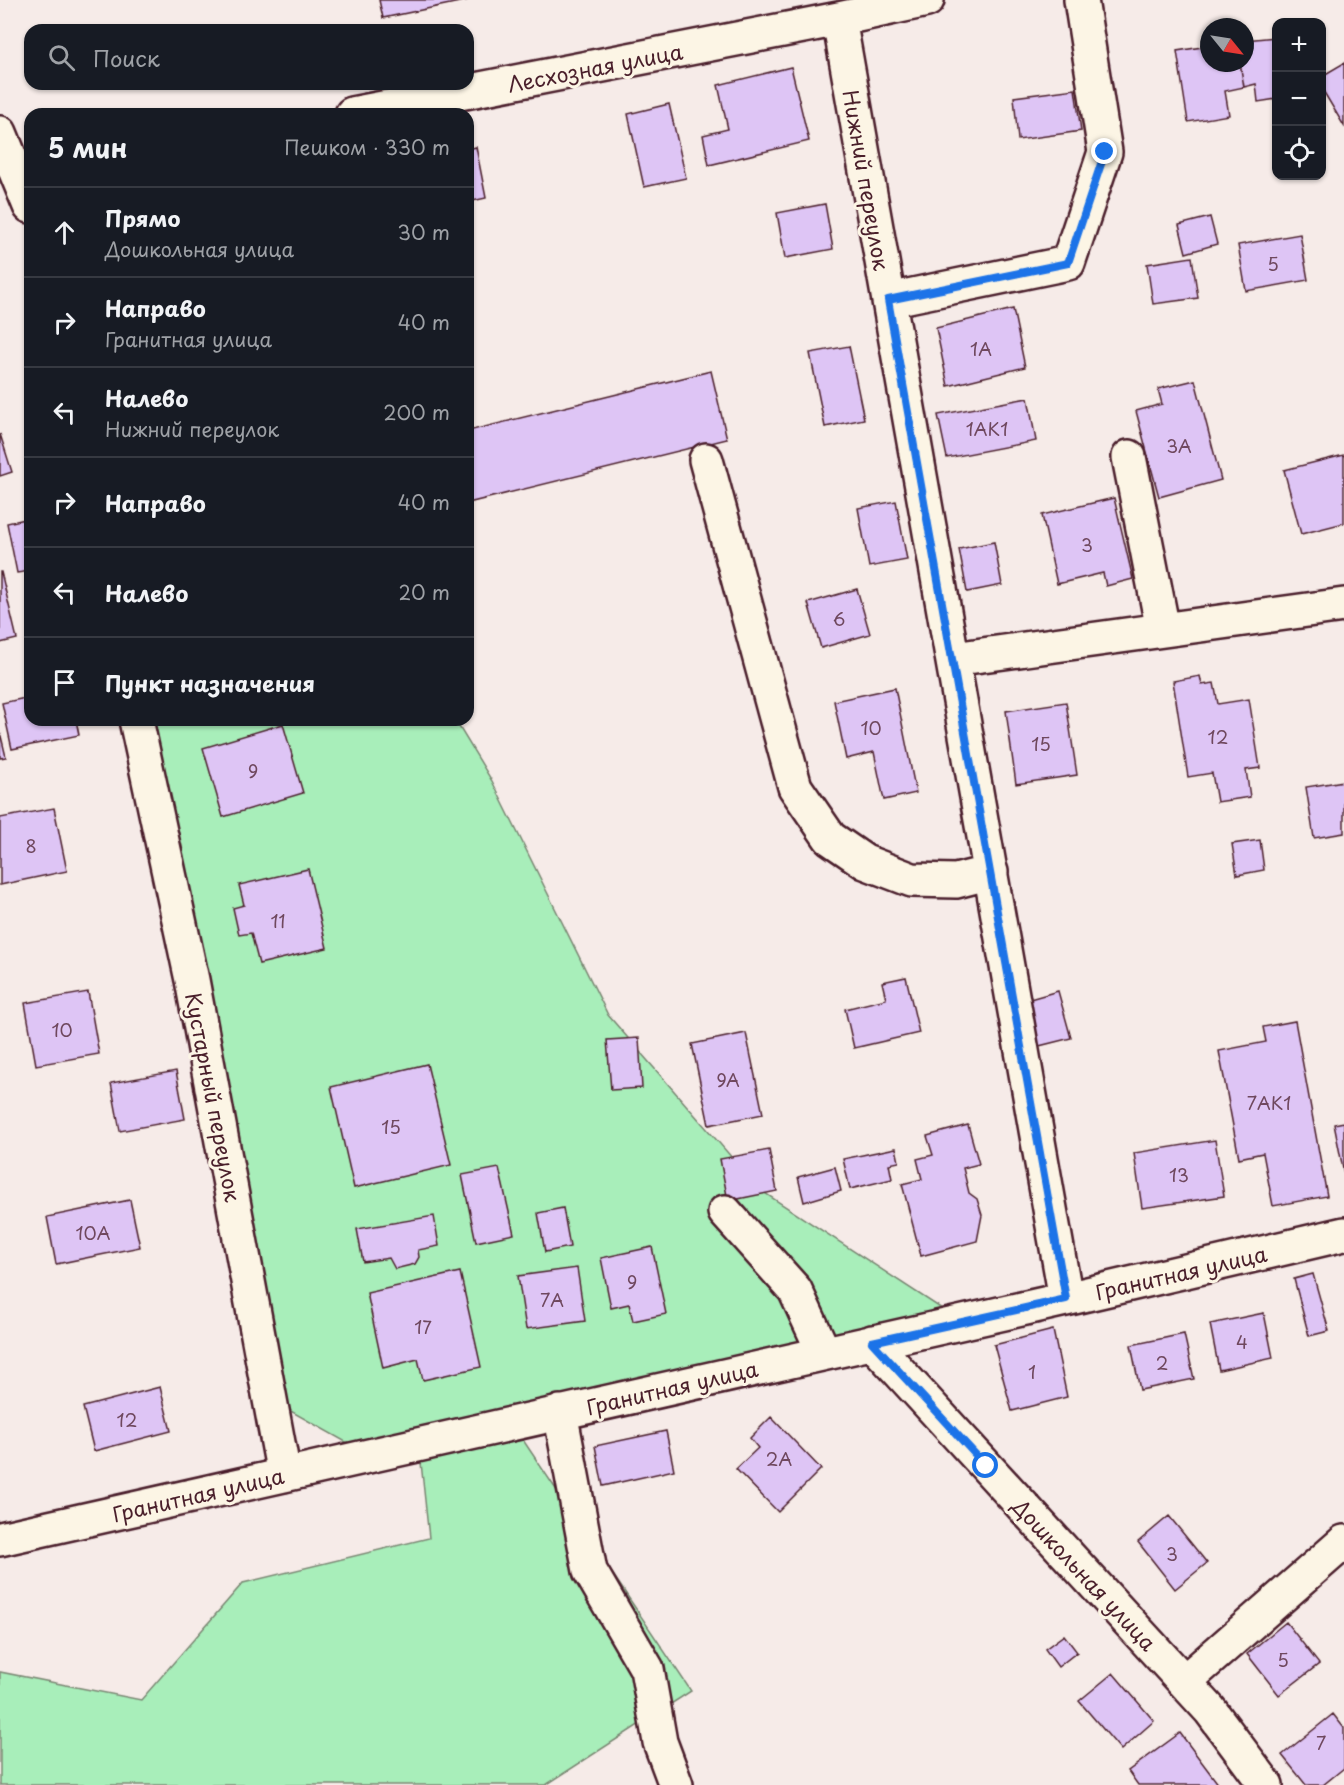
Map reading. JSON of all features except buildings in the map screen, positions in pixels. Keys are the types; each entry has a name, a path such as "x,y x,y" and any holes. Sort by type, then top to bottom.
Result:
{"street":[{"name":"Лесхозная улица","path":"383,108 927,0"},
{"path":"888,300 1068,263 1105,152 1081,0"},
{"name":"Нижний переулок","path":"839,19 1066,1299"},
{"path":"0,133 21,195"},
{"path":"1129,457 1163,630"},
{"path":"706,460 795,787 830,838 865,862 912,880 956,881 991,872"},
{"path":"953,659 1344,605"},
{"name":"Кустарный переулок","path":"137,726 192,981 284,1475"},
{"path":"725,1212 795,1290 824,1353"},
{"name":"Гранитная улица","path":"0,1539 1066,1299 1344,1234"},
{"name":"Дошкольная улица","path":"872,1342 1210,1710 1266,1785"},
{"path":"560,1412 590,1571 647,1669 660,1742 676,1785"},
{"path":"1184,1682 1344,1542"}],"green space":[{"path":"137,726 459,726 492,781 608,1015 760,1190 962,1322 369,1455 271,1400"},
{"path":"517,1431 691,1691 546,1785 0,1785 0,1672 141,1700 243,1583 429,1538 420,1453"}],"route":[{"path":"986,1466 872,1342 1066,1299 888,300 1068,263 1105,152"}]}
